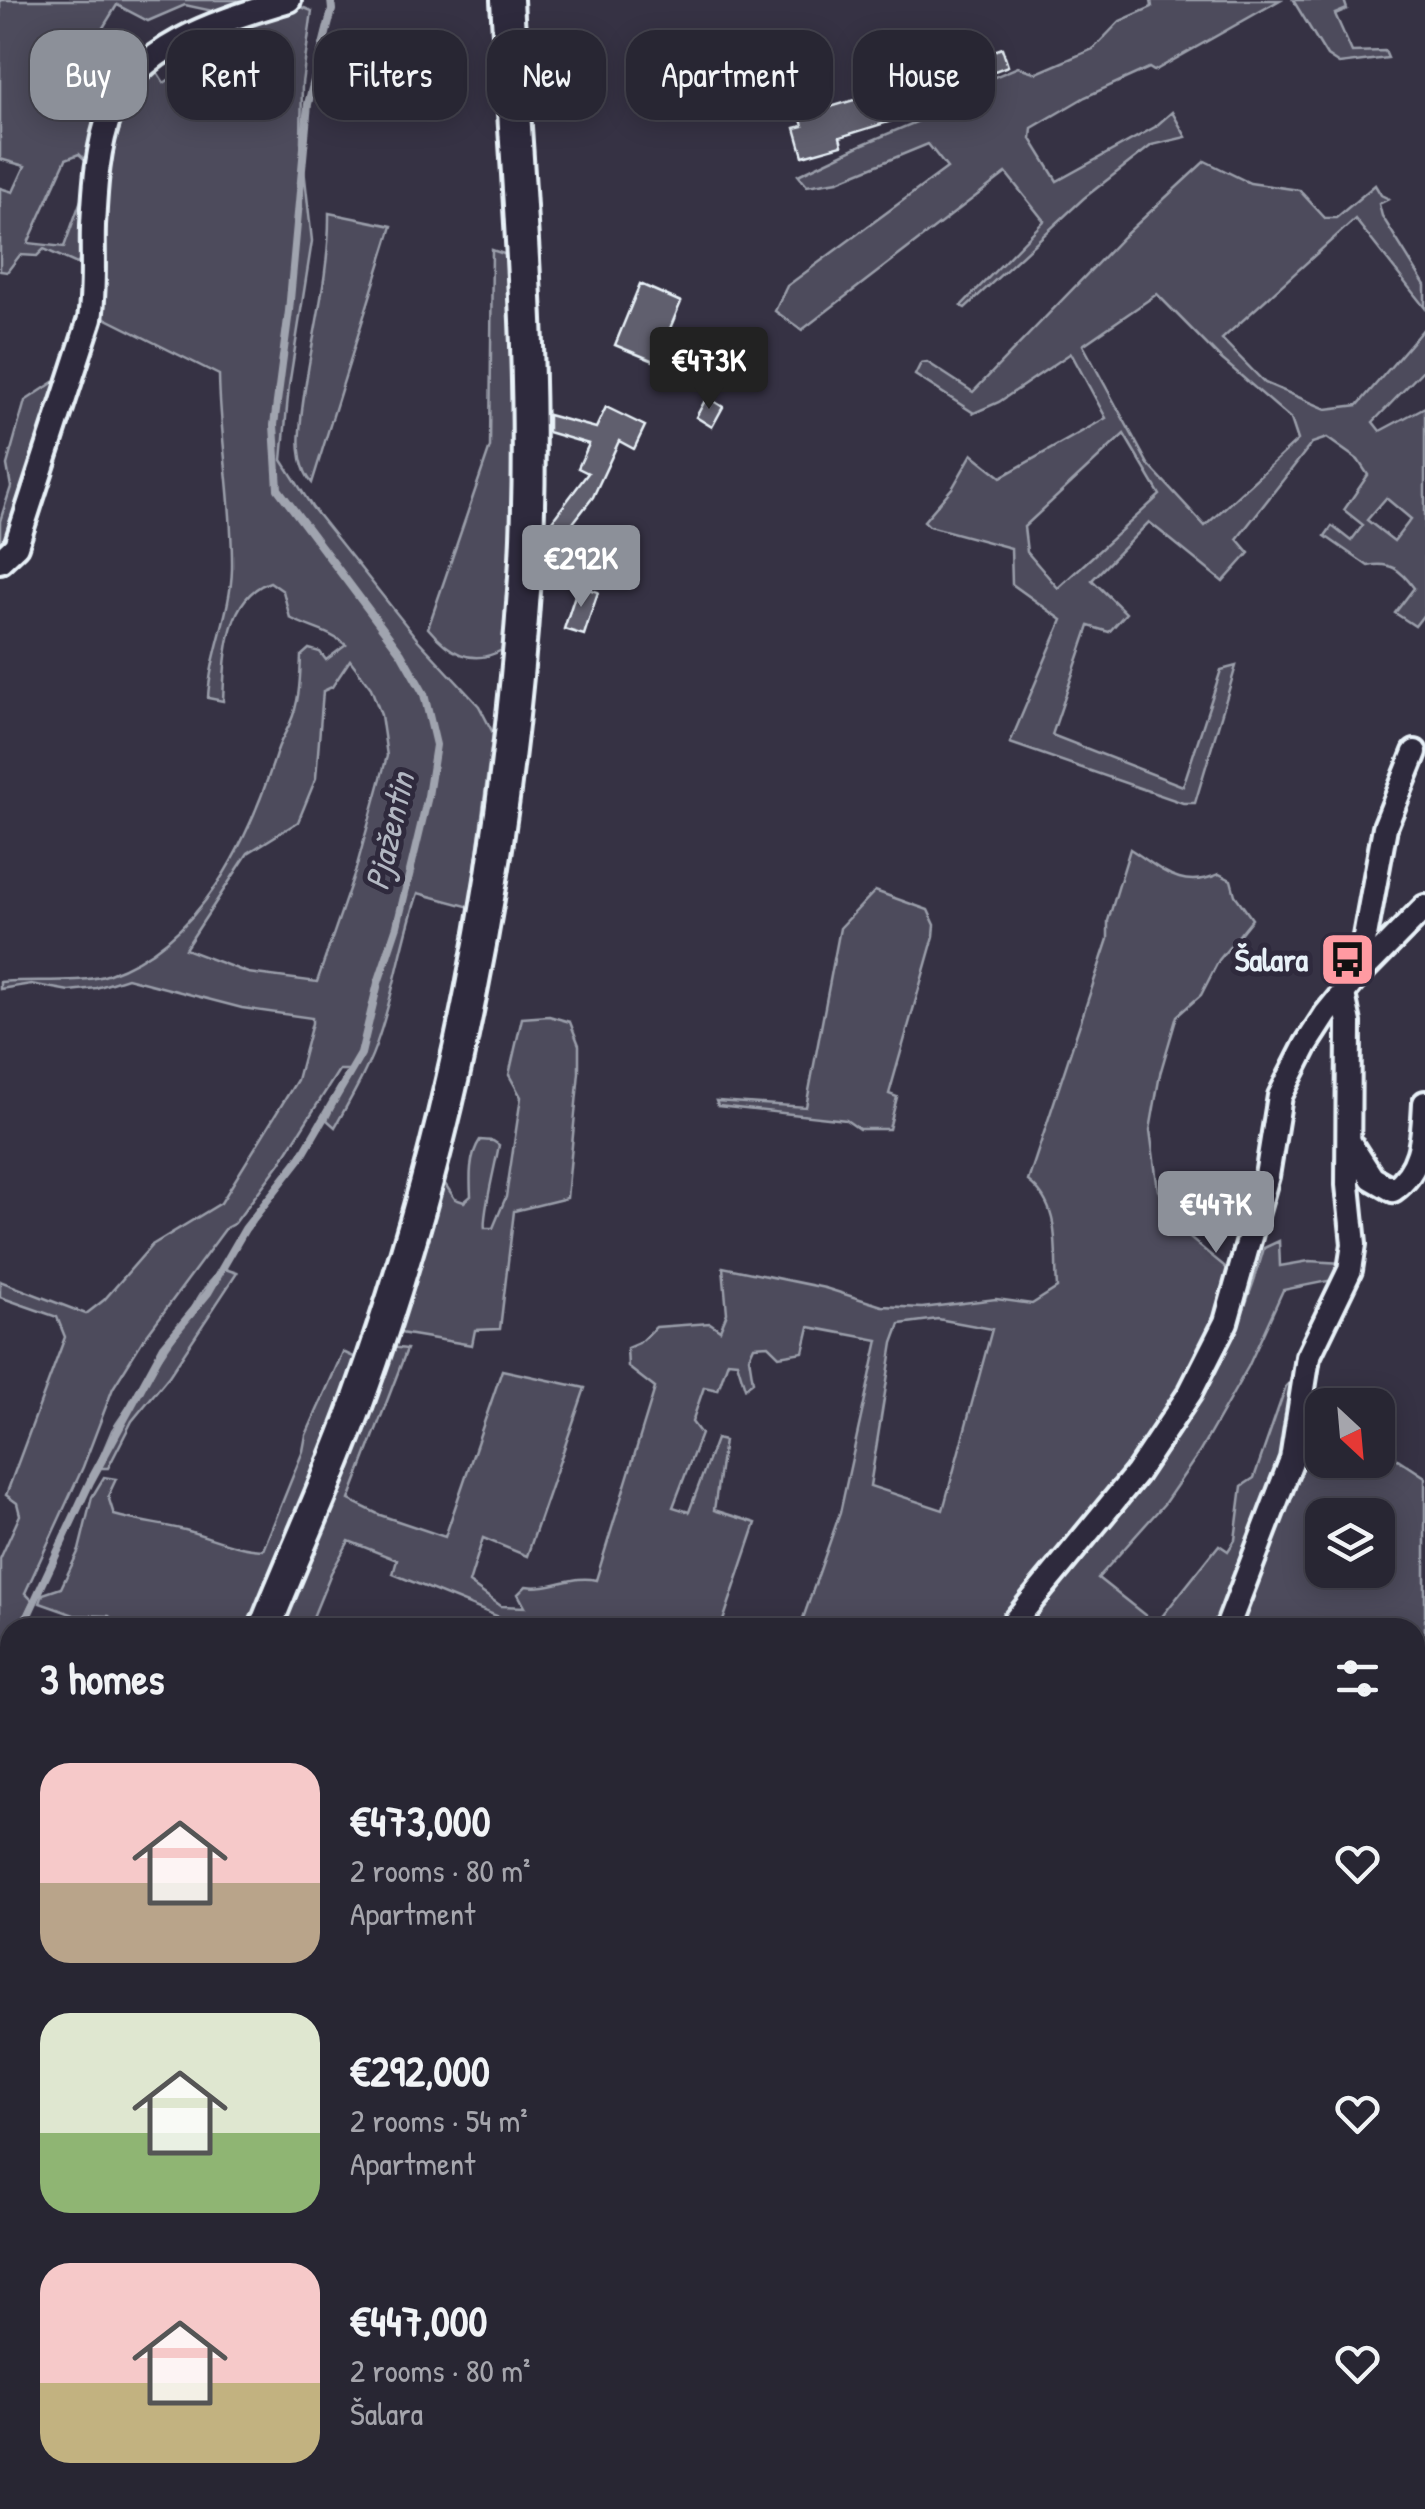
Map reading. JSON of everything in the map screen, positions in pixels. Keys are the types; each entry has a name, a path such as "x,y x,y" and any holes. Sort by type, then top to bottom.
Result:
{"main road":[{"path":"268,1618 359,1399 423,1188 468,1005 506,773 525,576 528,352 506,0"}],"street":[{"path":"0,561 16,546 90,318 95,290 93,230 99,155 112,109 134,75 167,48 193,33 289,0"},
{"path":"1358,975 1385,827 1416,752"},
{"path":"1017,1618 1136,1474 1190,1394 1226,1322 1266,1176 1280,1096 1306,1044 1342,994 1425,906"},
{"path":"1232,1618 1292,1459 1308,1358 1350,1270 1354,1244 1348,1185 1349,1023 1342,994"},
{"path":"1349,1142 1372,1178 1393,1190 1407,1180 1422,1148 1425,1103"}],"shaded area":[{"path":"0,0 260,0 217,12 185,5 148,21 117,5 102,30 30,30 30,120 103,120 84,256 77,264 44,249 37,256 20,255 7,272 0,271 0,188 13,192 25,166 0,159","holes":["79,154 93,167 64,247 28,243 66,159"]},
{"path":"1151,0 1280,0 1154,71 1149,68 1085,97 1032,128 1031,139 1057,181 1155,127 1172,112 1186,137 1152,145 1084,198 965,308 961,306 1044,221 1006,173 802,330 775,311 787,286 947,168 928,144 838,181 807,186 798,175 921,120 995,120 995,77 1018,67 1037,73 1093,49 1120,21 1152,7"},
{"path":"1293,0 1344,0 1347,9 1335,14 1352,52 1385,51 1388,58 1339,64 1327,56"},
{"path":"299,6 312,11 302,83 301,142 312,241 289,386 282,460 312,507 417,639 479,706 493,733 470,907 418,893 379,1036 335,1127 327,1120 351,1070 339,1070 280,1163 143,1340 113,1388 83,1467 25,1593 32,1600 23,1618 0,1618 0,1559 20,1515 17,1503 6,1495 65,1337 57,1317 0,1297 0,1281 86,1314 104,1300 152,1245 221,1203 297,1080 312,1023 312,1018 242,1008 127,978 69,991 31,984 0,989 0,982 107,975 140,960 170,939 217,884 252,819 296,706 301,656 309,649 320,652 326,660 346,645 290,618 283,591 270,582 255,590 236,615 227,649 223,701 208,698 232,569 219,375 95,313 110,158 123,120 147,120 147,80 156,70 164,83 167,81 167,120 294,120 294,30 218,30","holes":["350,660 371,688 381,715 387,756 356,869 317,982 248,973 185,949 248,853 298,822 316,778 323,691 332,687"]},
{"path":"1205,161 1250,183 1299,190 1325,218 1336,218 1375,185 1389,199 1379,204 1382,216 1425,285 1425,308 1355,219 1222,339 1265,383 1326,409 1358,405 1425,327 1425,368 1373,422 1380,431 1425,407 1425,613 1415,626 1395,613 1414,588 1404,576 1389,566 1368,566 1325,536 1332,526 1351,541 1363,525 1344,510 1368,475 1358,460 1327,438 1312,443 1237,539 1249,553 1223,582 1149,522 1092,580 1126,613 1109,632 1089,626 1052,735 1183,786 1221,670 1236,666 1195,803 1183,803 1010,743 1062,620 1012,584 1011,548 929,526 924,521 953,487 972,454 1001,477 1106,418 1071,353 999,402 974,413 915,375 921,363 927,362 973,392 1123,237","holes":["1157,294 1218,356 1291,419 1298,440 1205,526 1148,464 1083,345","1124,434 1160,495 1058,588 1027,552 1024,527","1386,498 1411,519 1394,541 1367,520"]},
{"path":"329,213 392,226 312,483 303,466 299,438 326,268"},
{"path":"492,250 507,255 508,261 512,407 509,553 502,650 470,657 452,650 428,628 490,447"},
{"path":"66,374 13,540 0,549 0,521 11,487 7,465 25,401"},
{"path":"1130,849 1182,879 1205,879 1219,874 1231,880 1235,895 1252,919 1219,960 1201,995 1177,1016 1160,1074 1150,1130 1158,1190 1186,1235 1234,1274 1185,1376 1125,1471 1001,1618 803,1618 840,1513 878,1340 809,1327 803,1352 779,1356 768,1345 754,1346 749,1357 753,1382 745,1388 737,1362 728,1361 718,1390 704,1387 692,1422 701,1434 673,1507 689,1512 716,1439 724,1441 714,1510 756,1523 724,1618 502,1618 393,1574 397,1560 349,1541 313,1618 285,1618 332,1507 390,1347 407,1349 349,1500 445,1537 502,1370 585,1388 527,1556 483,1538 469,1583 501,1606 525,1607 518,1594 526,1586 596,1580 655,1388 628,1367 627,1348 656,1327 710,1323 720,1330 727,1313 723,1267 825,1288 882,1306 922,1308 996,1299 1032,1304 1057,1288 1051,1216 1039,1191 1028,1181 1108,939 1108,921","holes":["938,1319 992,1329 943,1510 870,1486 893,1343 900,1324"]},
{"path":"875,891 928,910 935,925 889,1094 897,1097 889,1129 859,1129 846,1120 718,1106 716,1101 806,1107 840,928"},
{"path":"549,1016 570,1022 579,1045 567,1198 514,1211 500,1329 475,1330 472,1345 394,1332 408,1302 443,1181 455,1199 464,1202 471,1196 472,1160 480,1140 499,1145 485,1222 485,1228 493,1228 506,1197 521,1097 509,1075 522,1018"},
{"path":"1279,1241 1280,1266 1309,1261 1342,1263 1333,1280 1283,1290 1248,1367 1199,1453 1164,1504 1098,1578 1148,1618 1032,1618 1134,1496 1196,1407 1245,1306 1264,1248"},
{"path":"225,1269 237,1273 169,1376 132,1421 108,1468 102,1468 98,1463 112,1430 202,1291"},
{"path":"343,1352 356,1358 314,1472 253,1618 111,1618 74,1615 40,1603 43,1594 61,1588 79,1550 92,1497 104,1477 116,1479 108,1496 114,1515 263,1550 306,1435"},
{"path":"1295,1377 1277,1465 1223,1618 1161,1618 1219,1545 1228,1551 1235,1540 1242,1486 1254,1478 1286,1386"},
{"path":"1305,1444 1305,1478 1395,1478 1395,1457 1425,1477 1425,1618 1238,1618 1301,1465"}],"building":[{"path":"1002,48 1008,66 995,71 995,50"},
{"path":"853,100 853,120 895,120 840,137 842,145 803,156 795,128 803,126 801,120 833,120 833,106"},
{"path":"640,284 681,302 664,343 669,345 661,364 615,345"},
{"path":"707,397 723,407 712,427 696,417"},
{"path":"606,407 645,426 634,449 619,441 593,497 566,532 552,521 588,473 578,468 589,444 548,432 548,415 596,428"},
{"path":"578,586 598,592 584,635 564,629"}],"waterway":[{"name":"Pjažentin","path":"27,1618 90,1482 164,1346 208,1293 245,1229 301,1157 361,1054 428,796 436,745 424,694 401,653 278,489 274,425 308,104 332,10 331,0"}],"place":[{"name":"Šalara","path":"1347,959"}]}
